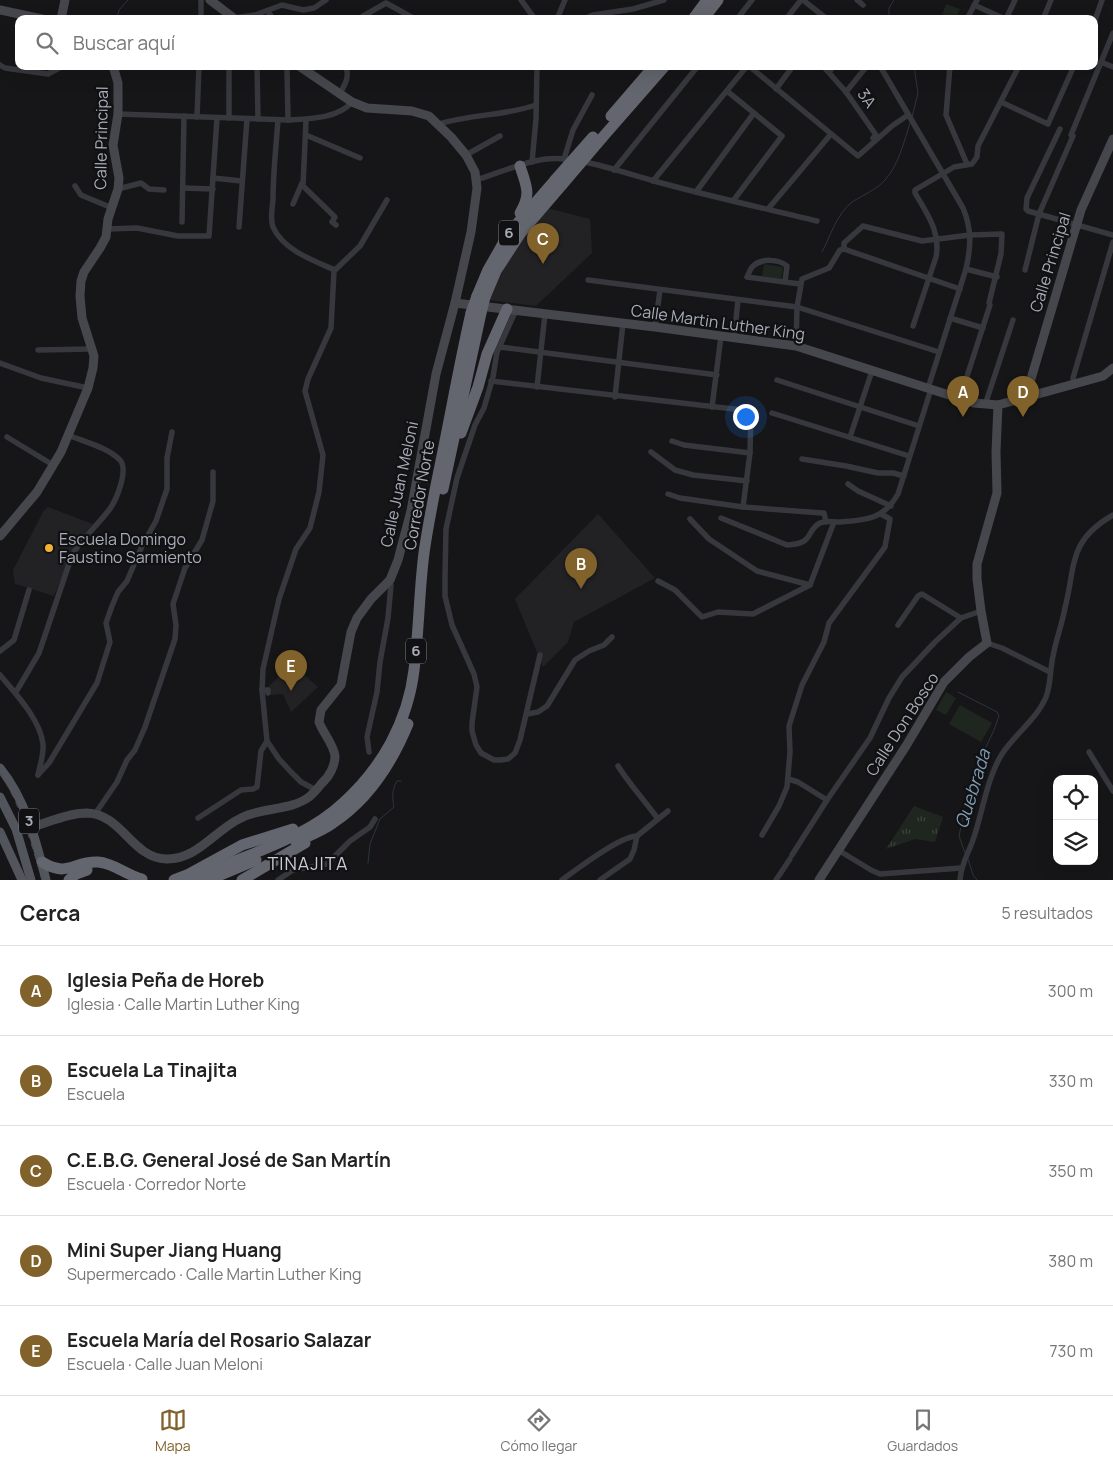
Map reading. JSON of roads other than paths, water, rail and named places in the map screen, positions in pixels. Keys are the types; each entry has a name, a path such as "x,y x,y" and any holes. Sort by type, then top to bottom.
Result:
{"highway":[{"path":"696,15 708,0"},
{"path":"707,15 718,0"},
{"name":"Corredor Norte","path":"599,136 651,70"},
{"name":"Corredor Norte","path":"209,880 283,849 327,821 358,789 378,764 393,739 408,702 414,670 424,554 476,313 488,270 509,233 661,70"},
{"path":"509,233 528,198 528,191 520,166"},
{"name":"Corredor Norte","path":"481,297 520,234 558,182"},
{"path":"448,468 478,387 487,354 512,310"},
{"name":"Corredor Norte","path":"193,880 229,862 350,811 365,796 385,769 401,742 417,697 421,672 426,587 433,539 476,313"},
{"path":"174,880 187,875 242,845 327,821"},
{"path":"242,880 287,854 327,821"},
{"path":"42,862 54,869 61,870 92,863 105,863 132,876 147,880"},
{"path":"69,880 80,872 98,868 112,871 125,880"}],"main road":[{"name":"3","path":"0,768 17,793 32,827 46,880"},
{"name":"3","path":"0,797 16,829 31,880"},
{"path":"0,832 22,880"}],"street":[{"path":"62,15 65,0"},
{"path":"200,15 201,0"},
{"path":"210,0 228,15"},
{"path":"255,15 282,5 303,10 314,8 326,0"},
{"path":"521,0 533,15"},
{"path":"559,15 565,0"},
{"path":"593,15 664,0"},
{"path":"740,15 752,0"},
{"path":"789,15 802,0 822,15"},
{"path":"857,0 863,4"},
{"path":"1008,15 1015,0"},
{"path":"1045,15 1051,0"},
{"path":"1097,15 1102,0"},
{"path":"969,15 976,2 999,15"},
{"path":"365,15 386,3 408,15"},
{"path":"0,10 23,15"},
{"path":"267,11 270,15"},
{"path":"1098,70 1113,33"},
{"path":"1101,62 1113,67"},
{"path":"0,66 15,69"},
{"path":"19,70 48,74 56,70"},
{"name":"Calle Principal","path":"0,536 37,492 53,466 88,388 94,361 82,318 81,281 84,272 100,248 118,189 119,178 113,145 118,114 118,83 114,70"},
{"path":"197,117 199,70"},
{"path":"229,70 229,118"},
{"path":"257,70 258,119"},
{"path":"287,70 288,120"},
{"name":"Calle Juan Meloni","path":"95,814 111,821 146,854 162,859 180,858 192,853 240,818 252,813 300,802 310,796 328,777 335,756 319,722 321,710 342,685 351,632 357,618 387,582 398,560 411,511 436,374 475,213 475,172 466,155 439,124 429,116 412,111 367,108 339,95 305,70"},
{"path":"339,95 347,80 347,70"},
{"path":"532,162 537,70"},
{"path":"614,170 695,70"},
{"path":"653,181 745,70"},
{"path":"753,70 858,156 892,126 908,116"},
{"path":"776,89 790,70"},
{"path":"846,92 863,70"},
{"path":"721,518 787,545 798,545 806,541 818,524 866,520 881,514 891,506 898,494 939,352 966,269 970,251 970,235 968,221 963,208 941,174 882,70"},
{"path":"950,70 946,115 967,164"},
{"path":"913,326 936,257 938,239 931,220 914,191 954,167 972,164 976,161 978,146 1017,70"},
{"path":"1001,102 1048,124 1072,70"},
{"path":"1025,270 1039,214 1098,70"},
{"name":"3A","path":"829,72 846,92 876,135 867,148"},
{"path":"727,91 782,136 733,200"},
{"path":"564,159 573,130 592,95"},
{"path":"118,114 306,120 344,109 352,102"},
{"path":"439,124 456,119 518,111 536,106"},
{"path":"696,192 754,113"},
{"path":"182,222 184,116"},
{"path":"107,229 137,228 178,236 209,236 217,118"},
{"path":"239,227 246,119"},
{"path":"278,120 272,220 274,228 293,250 335,270"},
{"path":"306,120 303,186 306,191 335,217 332,222 336,225"},
{"path":"1060,129 1028,198 1026,209 1113,234"},
{"path":"768,209 831,134"},
{"path":"306,135 360,158"},
{"path":"466,155 500,136"},
{"name":"Calle Principal","path":"1029,397 1028,389 1076,224 1113,139"},
{"path":"476,180 532,162 546,159 564,159 817,221"},
{"path":"213,178 242,181"},
{"path":"293,204 303,181"},
{"path":"118,189 141,183 149,189 164,190"},
{"path":"75,186 80,195 112,208"},
{"path":"183,188 213,189"},
{"path":"316,790 296,777 279,759 267,741 262,669 279,598 296,549 310,528 319,492 323,455 305,391 308,379 330,328 335,270 360,246 387,200"},
{"path":"844,250 844,243 863,226 922,241 970,235 1002,234 997,277 983,328 960,398"},
{"path":"1074,384 1073,378 1113,242"},
{"path":"796,346 797,307 800,284 805,276 829,268 840,250 960,289"},
{"path":"785,281 787,266 782,262 773,261 753,266 747,277 800,284"},
{"path":"966,269 997,277"},
{"path":"588,280 797,307 939,352"},
{"path":"655,327 660,290"},
{"path":"734,338 738,300"},
{"name":"Calle Martin Luther King","path":"454,303 796,346 985,405 998,405 1103,376 1113,368"},
{"path":"512,310 496,356 484,408 475,426 457,478 446,529 445,596 452,625 474,674 477,687 472,731 476,745 481,753 494,760 508,759 515,753 520,740 540,655"},
{"path":"537,387 545,314"},
{"path":"950,318 983,328"},
{"path":"985,405 1013,320"},
{"path":"615,397 622,323"},
{"path":"712,407 721,336"},
{"path":"500,347 716,375"},
{"path":"38,350 92,349"},
{"path":"0,363 41,378 88,388"},
{"path":"850,438 872,370"},
{"path":"777,380 919,426"},
{"path":"491,381 751,412 750,454 743,507"},
{"path":"998,405 997,493 977,564 981,611 987,643 1002,648 1050,672"},
{"path":"772,413 909,456"},
{"path":"0,674 16,692 33,720 43,744 38,775 49,763 97,683 110,642 106,623 112,606 118,592 127,581 142,546 156,521 167,489 167,458 172,432"},
{"path":"16,692 39,653 72,555 80,542 110,508 124,472 124,466 121,461 109,452 68,435"},
{"path":"7,437 53,466"},
{"path":"672,441 684,445 750,454"},
{"path":"651,452 675,470 747,481"},
{"path":"802,459 904,476"},
{"path":"32,827 76,814 95,814 117,782 126,760 135,750 175,639 176,625 173,604 186,568 202,540 213,501 212,472"},
{"path":"848,484 858,491 891,506"},
{"path":"668,494 685,499 743,507 822,513 826,522"},
{"path":"762,835 779,806 787,787 790,752 789,726 802,685 824,642 829,623 885,547 890,519 881,514"},
{"path":"960,880 961,868 971,848 992,774 1002,754 1046,697 1053,656 1066,608 1078,548 1094,526 1113,515"},
{"path":"690,519 708,539 757,571 810,584"},
{"path":"658,582 675,590 702,617 718,612 753,614 810,584 834,522"},
{"path":"369,752 367,737 377,692 388,618 391,585 387,582"},
{"path":"0,651 14,640 29,590"},
{"path":"898,625 918,596 922,594 961,618"},
{"path":"776,880 827,800 870,738 889,698 902,677 961,618 981,611"},
{"path":"526,714 538,712 547,706 575,660 589,651 604,645 612,637"},
{"name":"Calle Don Bosco","path":"819,880 906,746 944,682 969,657 987,643"},
{"path":"262,690 268,690 268,693"},
{"path":"198,818 241,790 253,790 257,787 261,751 267,741"},
{"path":"1089,752 1113,791"},
{"path":"618,766 658,819"},
{"path":"788,779 796,781 827,800"},
{"path":"600,880 630,859 637,836 668,811"},
{"path":"278,880 293,870 327,864 350,842 370,827 374,819"},
{"path":"562,880 603,852 631,836 637,836"},
{"path":"838,850 880,874 961,868"}],"waterway":[{"path":"118,15 119,10 128,0"},
{"name":"Quebrada","path":"889,15 889,8 894,0"},
{"name":"Quebrada","path":"912,117 918,93 915,70"},
{"name":"Quebrada","path":"822,252 846,207 878,187 890,174 900,153 910,123"},
{"name":"Quebrada","path":"958,692 997,712 999,716 977,766 965,807 959,836 965,853"},
{"path":"368,863 370,844 380,819 394,807 394,787 397,781 401,781"},
{"name":"Quebrada","path":"968,859 973,875 977,880"}],"railway":[{"path":"0,773 20,811 42,880"}],"place":[{"name":"C.E.B.G. General José de San Martín","path":"543,264"},
{"name":"Iglesia Peña de Horeb","path":"963,417"},
{"name":"Mini Super Jiang Huang","path":"1023,417"},
{"name":"Escuela Domingo Faustino Sarmiento","path":"49,548"},
{"name":"Escuela La Tinajita","path":"581,589"},
{"name":"Escuela María del Rosario Salazar","path":"291,691"}],"district":[{"name":"TINAJITA","path":"308,864"}]}
